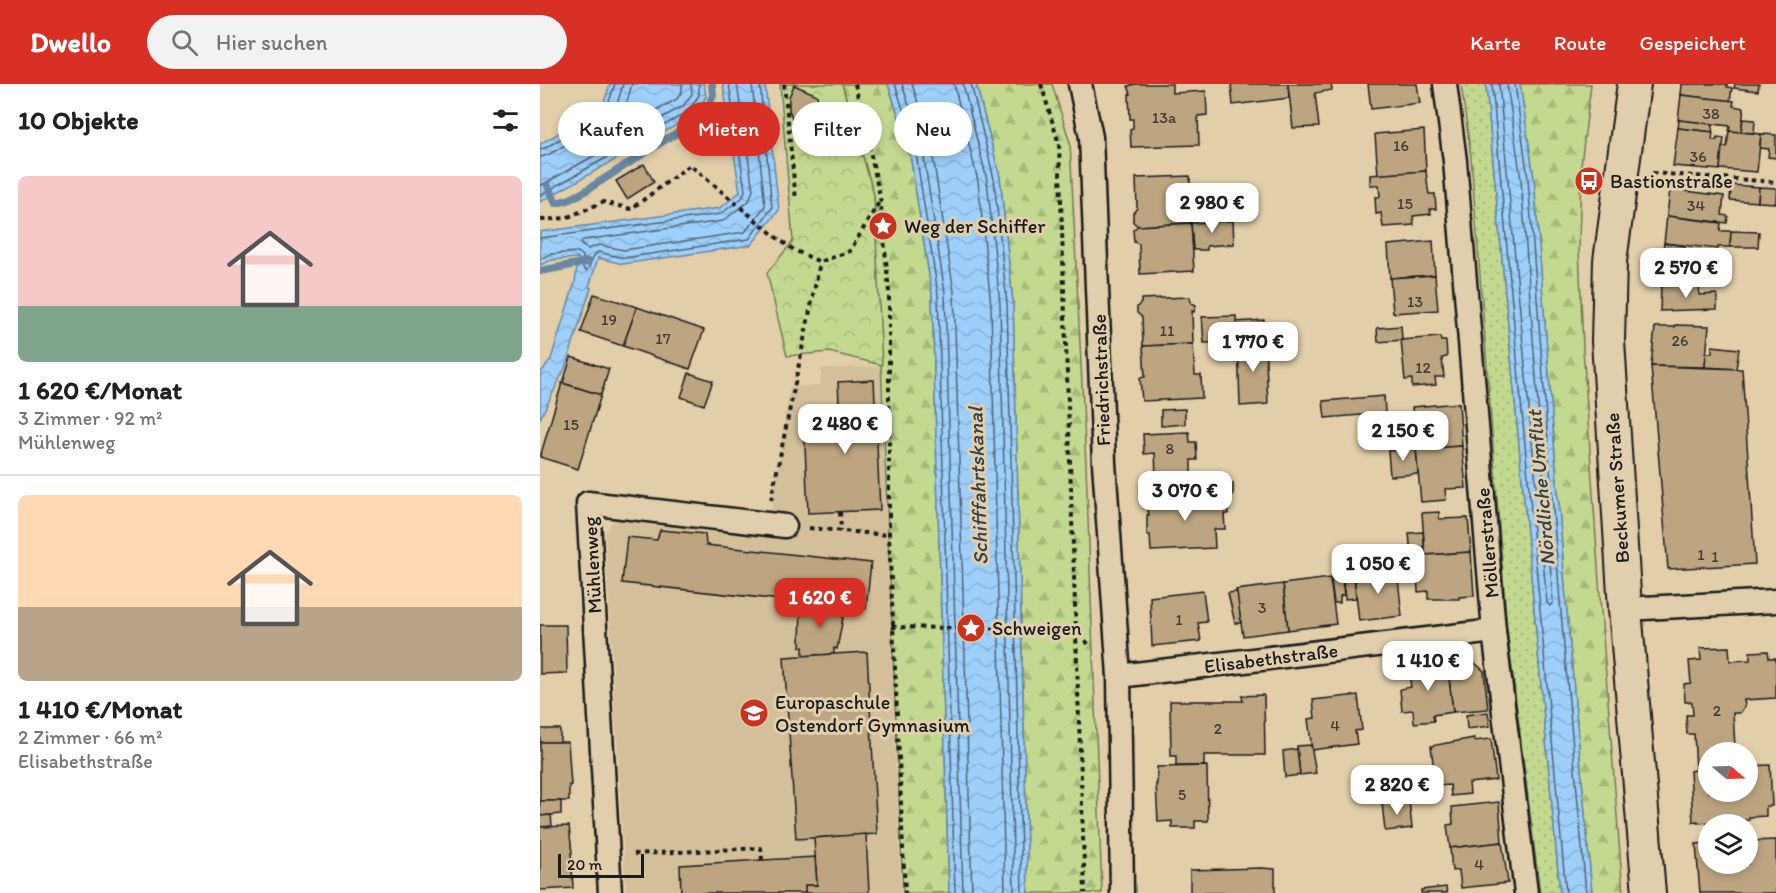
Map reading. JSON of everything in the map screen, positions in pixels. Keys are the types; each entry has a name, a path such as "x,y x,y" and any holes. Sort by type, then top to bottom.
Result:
{"main road":[{"name":"Beckumer Straße","path":"1634,84 1610,261 1608,341 1625,609 1649,893"}],"street":[{"name":"Friedrichstraße","path":"1080,84 1091,137 1104,463 1119,676 1122,893"},
{"name":"Möllerstraße","path":"1445,84 1455,160 1494,631 1526,893"},
{"name":"Mühlenweg","path":"610,893 588,503 776,525"},
{"path":"1625,609 1776,601"},
{"name":"Elisabethstraße","path":"1119,676 1494,631"}],"path":[{"path":"784,84 796,200"},
{"path":"855,84 880,199 889,292 889,535 905,893"},
{"path":"1041,84 1059,144 1085,893"},
{"path":"541,220 566,218 603,202 631,209 690,165 776,237 794,250 820,262 850,251 880,199"},
{"path":"1622,171 1776,182"},
{"path":"820,262 776,525 889,535"},
{"path":"840,512 841,531"},
{"path":"892,627 1076,630"},
{"path":"608,856 761,848 762,860"}],"shaded area":[{"name":"Europaschule Ostendorf Gymnasium","path":"880,367 901,893 626,893 605,533 613,521 625,516 768,532 790,387 821,385 821,368"}],"green space":[{"path":"780,84 842,84 847,102 792,102 792,156 863,156 874,195 882,365 829,352 787,356 767,273 793,241"},
{"path":"842,84 888,84 894,102 894,156 910,156 932,294 949,893 903,893 874,195 863,156 882,156 882,102 847,102"},
{"path":"976,84 1052,84 1070,143 1086,465 1102,893 1028,893 1013,303 1000,177"},
{"path":"1461,84 1486,84 1560,893 1540,893 1507,629 1471,157"},
{"path":"1520,84 1591,84 1581,165 1579,248 1583,348 1623,893 1592,893 1566,600 1534,179"}],"water":[{"path":"610,84 704,84 706,97 703,102 677,102 677,125 665,132 665,102 604,102"},
{"path":"723,84 765,84 767,102 726,102"},
{"name":"Schifffahrtskanal","path":"888,84 976,84 1000,177 1013,303 1028,893 949,893 932,294 910,156 972,156 972,102 894,102"},
{"name":"Nördliche Umflut","path":"1486,84 1520,84 1534,179 1566,600 1592,893 1560,893"},
{"path":"558,134 558,156 622,156 540,202 540,144"},
{"path":"734,156 773,156 779,210 751,245 623,264 598,258 589,287 591,288 565,368 540,419 540,374 551,359 575,282 578,258 552,260 540,265 540,232 720,208 740,192"}],"building":[{"path":"1172,84 1172,93 1206,91 1207,115 1198,116 1199,145 1131,147 1130,129 1133,128 1133,119 1130,119 1129,94 1131,94 1128,86"},
{"path":"1231,84 1288,84 1289,98 1233,105"},
{"path":"1288,84 1331,84 1332,90 1315,93 1319,127 1293,128"},
{"path":"1368,84 1417,84 1420,103 1371,109"},
{"path":"1682,84 1727,84 1727,87 1732,88 1730,101 1681,95"},
{"path":"1735,84 1759,84 1758,91 1734,88"},
{"path":"794,85 817,95 817,102 792,102 792,117 789,110 789,97"},
{"path":"1681,95 1734,101 1733,106 1744,108 1741,132 1729,131 1730,126 1678,120"},
{"path":"1743,119 1755,120 1754,133 1741,132"},
{"path":"1679,120 1713,124 1712,132 1678,128"},
{"path":"1678,128 1713,132 1712,140 1717,140 1717,137 1724,138 1720,170 1673,166"},
{"path":"1424,130 1426,171 1378,175 1375,134"},
{"path":"1729,131 1761,134 1757,172 1720,169 1722,147 1727,147"},
{"path":"1761,134 1776,135 1776,158 1768,157 1769,149 1760,148"},
{"path":"644,164 654,182 627,199 616,181"},
{"path":"1426,171 1429,194 1435,194 1436,209 1430,209 1431,214 1413,216 1414,225 1383,227 1381,213 1376,214 1375,197 1380,197 1379,185 1370,185 1370,175"},
{"path":"1190,176 1191,223 1138,226 1133,222 1133,213 1137,208 1136,178"},
{"path":"1731,185 1759,187 1758,202 1730,200"},
{"path":"1759,187 1776,188 1776,203 1758,202"},
{"path":"1670,189 1724,196 1722,215 1728,216 1727,223 1667,216"},
{"path":"1667,216 1721,223 1720,231 1731,231 1730,247 1718,247 1718,249 1664,243"},
{"path":"1233,221 1234,244 1207,246 1207,250 1193,250 1191,223"},
{"path":"1191,223 1194,271 1140,274 1139,244 1134,242 1133,230 1138,226"},
{"path":"1731,231 1759,232 1758,247 1730,247"},
{"path":"1433,241 1435,275 1390,278 1388,245"},
{"path":"1664,243 1685,246 1685,254 1662,255"},
{"path":"1701,260 1700,285 1661,286 1662,261"},
{"path":"1435,275 1438,310 1393,313 1390,278"},
{"path":"1700,285 1699,295 1717,294 1717,309 1660,311 1661,286"},
{"path":"594,294 637,307 623,346 581,332"},
{"path":"1190,297 1191,303 1196,305 1194,312 1192,311 1193,344 1143,346 1142,317 1137,313 1141,299"},
{"path":"637,307 704,330 690,369 623,346"},
{"path":"1236,316 1237,342 1204,343 1202,317"},
{"path":"1264,320 1265,340 1237,342 1236,322"},
{"path":"1675,325 1709,326 1705,367 1651,366 1655,327 1675,327"},
{"path":"1401,326 1402,340 1378,342 1377,328"},
{"path":"1440,337 1441,341 1446,341 1447,357 1442,358 1444,377 1435,377 1436,385 1412,387 1412,379 1405,380 1401,340"},
{"path":"1265,340 1268,404 1240,406 1238,342"},
{"path":"1193,344 1195,375 1201,375 1202,398 1142,401 1140,378 1145,377 1143,346"},
{"path":"1712,346 1739,349 1736,369 1705,367 1706,353 1712,353"},
{"path":"571,357 609,369 601,395 563,383"},
{"path":"1651,366 1742,369 1755,564 1668,569"},
{"path":"689,373 713,381 704,405 681,397"},
{"path":"874,380 880,510 808,513 804,424 840,422 838,382"},
{"path":"562,383 601,395 578,469 540,457"},
{"path":"1384,396 1385,413 1325,418 1323,401"},
{"path":"1459,403 1462,446 1416,449 1412,407"},
{"path":"1185,409 1185,424 1161,426 1161,410"},
{"path":"1414,428 1416,449 1395,451 1394,429"},
{"path":"1189,432 1190,442 1196,442 1197,460 1191,460 1191,473 1156,475 1155,453 1144,454 1143,434"},
{"path":"1462,446 1466,488 1445,489 1446,500 1421,502 1416,449"},
{"path":"1416,449 1418,474 1390,476 1388,451"},
{"path":"1233,483 1233,495 1208,495 1207,484"},
{"path":"1227,495 1228,514 1224,514 1225,529 1214,529 1215,548 1151,551 1150,535 1147,535 1147,515 1149,515 1146,501 1149,498"},
{"path":"1439,512 1439,519 1468,518 1471,552 1425,555 1422,513"},
{"path":"660,530 705,534 706,545 871,563 866,609 622,583 627,537 657,540"},
{"path":"1423,532 1425,555 1411,556 1409,533"},
{"path":"1471,552 1474,596 1459,597 1459,599 1428,599 1428,591 1418,592 1417,574 1420,572 1420,565 1425,562 1425,555"},
{"path":"1385,568 1390,571 1397,570 1402,616 1359,621 1354,575 1381,572"},
{"path":"1355,569 1356,598 1345,599 1342,571"},
{"path":"1330,578 1336,624 1288,630 1283,584"},
{"path":"1342,578 1344,595 1340,596 1340,603 1334,603 1331,580"},
{"path":"1283,584 1288,630 1243,636 1236,590"},
{"path":"1203,591 1207,622 1198,623 1201,641 1152,646 1150,597"},
{"path":"1237,592 1241,623 1235,623 1228,593"},
{"path":"801,603 845,607 834,654 803,656 803,647 800,647"},
{"path":"540,625 566,625 567,673 540,674"},
{"path":"1729,647 1730,661 1750,660 1750,652 1768,651 1769,658 1776,658 1776,698 1744,700 1745,706 1740,713 1733,713 1735,742 1698,742 1698,769 1696,769 1694,734 1687,734 1686,715 1693,715 1692,702 1685,702 1684,684 1691,683 1689,661 1701,660 1700,648"},
{"path":"867,652 877,834 796,839 784,657"},
{"path":"1470,659 1484,671 1488,709 1453,712 1447,662"},
{"path":"1447,662 1453,712 1433,715 1434,721 1414,723 1413,710 1402,711 1400,689 1411,687 1408,667"},
{"path":"1263,695 1265,755 1204,755 1204,766 1176,766 1176,756 1171,756 1170,701 1243,701 1242,696"},
{"path":"1358,695 1362,730 1355,731 1357,744 1312,750 1308,719 1315,718 1313,700"},
{"path":"1488,712 1490,726 1467,729 1466,715"},
{"path":"540,729 560,729 560,742 540,742"},
{"path":"1474,738 1474,741 1491,739 1496,780 1469,783 1470,794 1451,796 1450,785 1436,786 1431,746"},
{"path":"540,742 568,742 571,785 569,785 569,801 540,801"},
{"path":"1311,745 1316,773 1300,775 1297,746"},
{"path":"1297,749 1300,775 1285,777 1283,751"},
{"path":"1770,765 1772,806 1766,806 1766,816 1698,814 1698,823 1693,822 1690,771 1698,770 1698,802 1758,802 1758,766"},
{"path":"1207,766 1208,821 1195,821 1195,828 1172,828 1172,821 1158,822 1157,767"},
{"path":"1409,800 1412,828 1385,831 1382,803"},
{"path":"540,801 561,801 561,814 540,816"},
{"path":"1499,802 1502,842 1450,848 1447,825 1453,824 1452,807"},
{"path":"551,815 552,826 540,827 540,816"},
{"path":"569,826 573,888 540,890 540,827"},
{"path":"866,834 869,893 805,893 805,885 817,885 814,838"},
{"path":"1776,840 1776,893 1700,893 1698,874 1758,874 1758,841"},
{"path":"1502,842 1508,883 1461,888 1459,870 1452,871 1450,848"},
{"path":"1696,844 1698,844 1698,868"},
{"path":"815,857 817,885 805,885 805,893 681,893 680,865"},
{"path":"1275,869 1275,893 1190,893 1190,870"},
{"path":"1446,887 1447,893 1421,893 1421,890"}],"waterway":[{"path":"548,186 556,203 568,200 695,123 707,112 713,95 712,84"},
{"path":"540,271 587,262"}],"place":[{"name":"Bastionstraße","path":"1589,181"},
{"name":"Weg der Schiffer","path":"883,226"},
{"name":"Schweigen","path":"971,628"},
{"name":"Europaschule Ostendorf Gymnasium","path":"754,713"}]}
